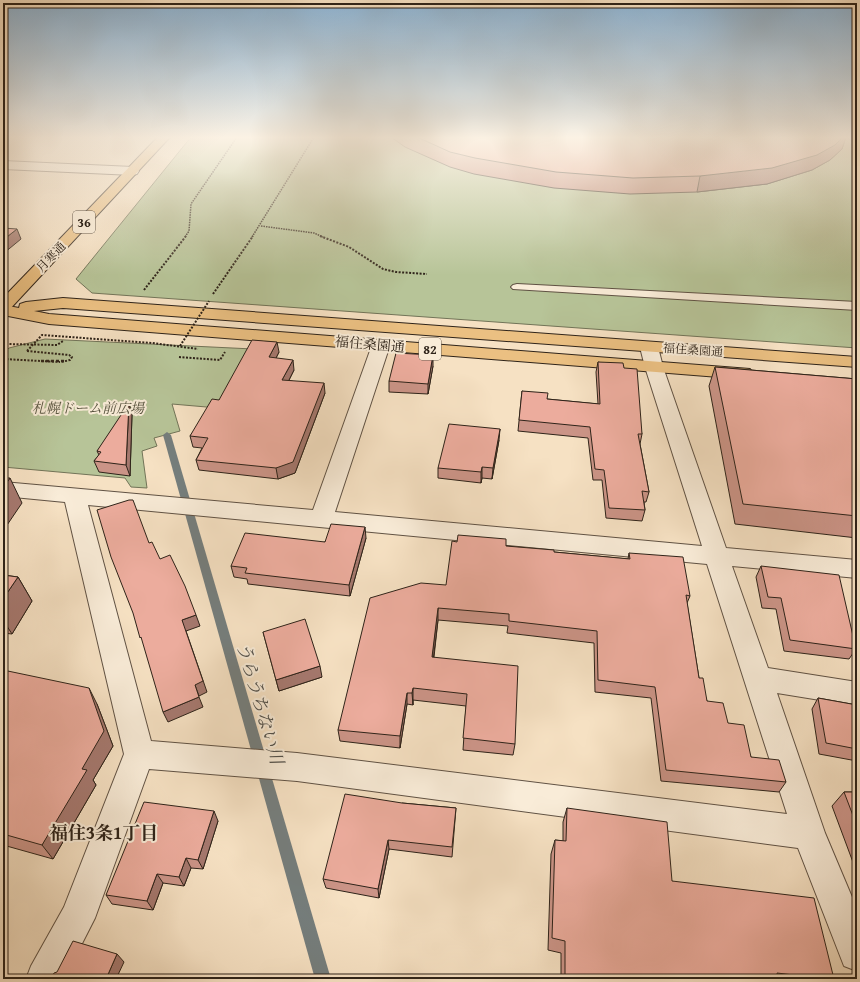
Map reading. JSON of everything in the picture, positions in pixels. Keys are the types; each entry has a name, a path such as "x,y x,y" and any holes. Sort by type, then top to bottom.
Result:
{"main road":[{"name":"月寒通","path":"3,309 122,183"},
{"name":"福住桑園通","path":"3,309 63,303 651,357 763,374"},
{"name":"福住桑園通","path":"3,309 48,319 381,345 651,357 857,362"}],"street":[{"path":"321,518 381,345"},
{"path":"651,357 809,833 857,953"},
{"path":"3,489 857,569"},
{"path":"44,979 77,918 139,754 75,496"},
{"path":"757,678 857,694"},
{"path":"139,754 297,767 809,833"}],"lane":[{"path":"517,287 857,306"}],"path":[{"path":"140,295 189,231 191,204 206,183"},
{"path":"180,346 260,226 286,183"},
{"path":"260,226 314,233 349,247 375,265 383,268 396,272 428,274"},
{"path":"3,359 61,362 72,358 69,355 27,351 42,335 180,346 205,350"},
{"path":"6,344 57,345"},
{"path":"179,357 220,360 225,351 218,351"}],"green space":[{"path":"154,183 857,183 857,348 92,293 76,279"},
{"name":"札幌ドーム前広場","path":"45,339 253,349 264,412 172,404 180,431 154,438 157,446 142,451 147,488 131,487 125,478 3,467 3,354 9,348"}],"building":[{"path":"3,228 17,229 3,240"},
{"path":"252,340 277,342 269,357 293,360 282,380 324,383 293,462 276,468 196,460 208,438 190,436 212,399 219,400"},
{"path":"396,353 433,355 428,384 389,381"},
{"path":"598,362 623,363 624,368 637,369 642,434 638,434 649,492 642,491 645,510 609,508 604,470 595,469 590,427 519,420 522,391 548,393 547,399 600,404"},
{"path":"715,367 857,379 857,516 743,504"},
{"path":"129,403 126,465 94,461 101,452 97,451"},
{"path":"449,424 500,429 493,468 482,467 481,472 438,468"},
{"path":"3,478 10,478 3,488"},
{"path":"133,500 149,543 152,542 160,559 170,555 185,586 196,615 182,620 203,681 195,685 199,697 163,712 141,637 140,638 133,613 111,557 97,510"},
{"path":"331,524 365,527 349,585 245,573 247,568 231,566 245,533 325,542"},
{"path":"458,535 506,539 506,546 554,550 554,552 630,559 629,553 683,557 690,596 686,595 699,678 703,678 707,701 723,703 728,723 744,725 751,757 779,760 786,782 666,770 655,687 598,680 597,631 509,621 509,614 438,608 432,657 518,666 515,744 463,738 467,694 413,688 412,693 407,693 400,736 338,730 370,598 421,583 446,585 452,541 457,542"},
{"path":"761,566 839,575 856,649 790,640 781,598 768,597"},
{"path":"3,575 18,577 3,599"},
{"path":"305,619 320,666 276,680 263,632"},
{"path":"3,670 89,688 104,731 82,769 87,770 42,845 3,834"},
{"path":"818,698 857,705 857,749 826,743"},
{"path":"844,792 857,792 857,826"},
{"path":"345,794 402,803 456,808 452,847 388,840 378,889 323,879"},
{"path":"144,802 214,811 198,860 186,858 179,877 157,874 147,901 106,895"},
{"path":"567,808 667,822 672,881 814,898 834,979 777,973 778,979 565,979 565,941 552,938 555,840 566,841"},
{"path":"73,941 117,954 106,979 51,979 54,973 57,972"}],"waterway":[{"name":"うらうちない川","path":"167,435 323,979"}],"district":[{"name":"福住3条1丁目","path":"104,833"}]}
